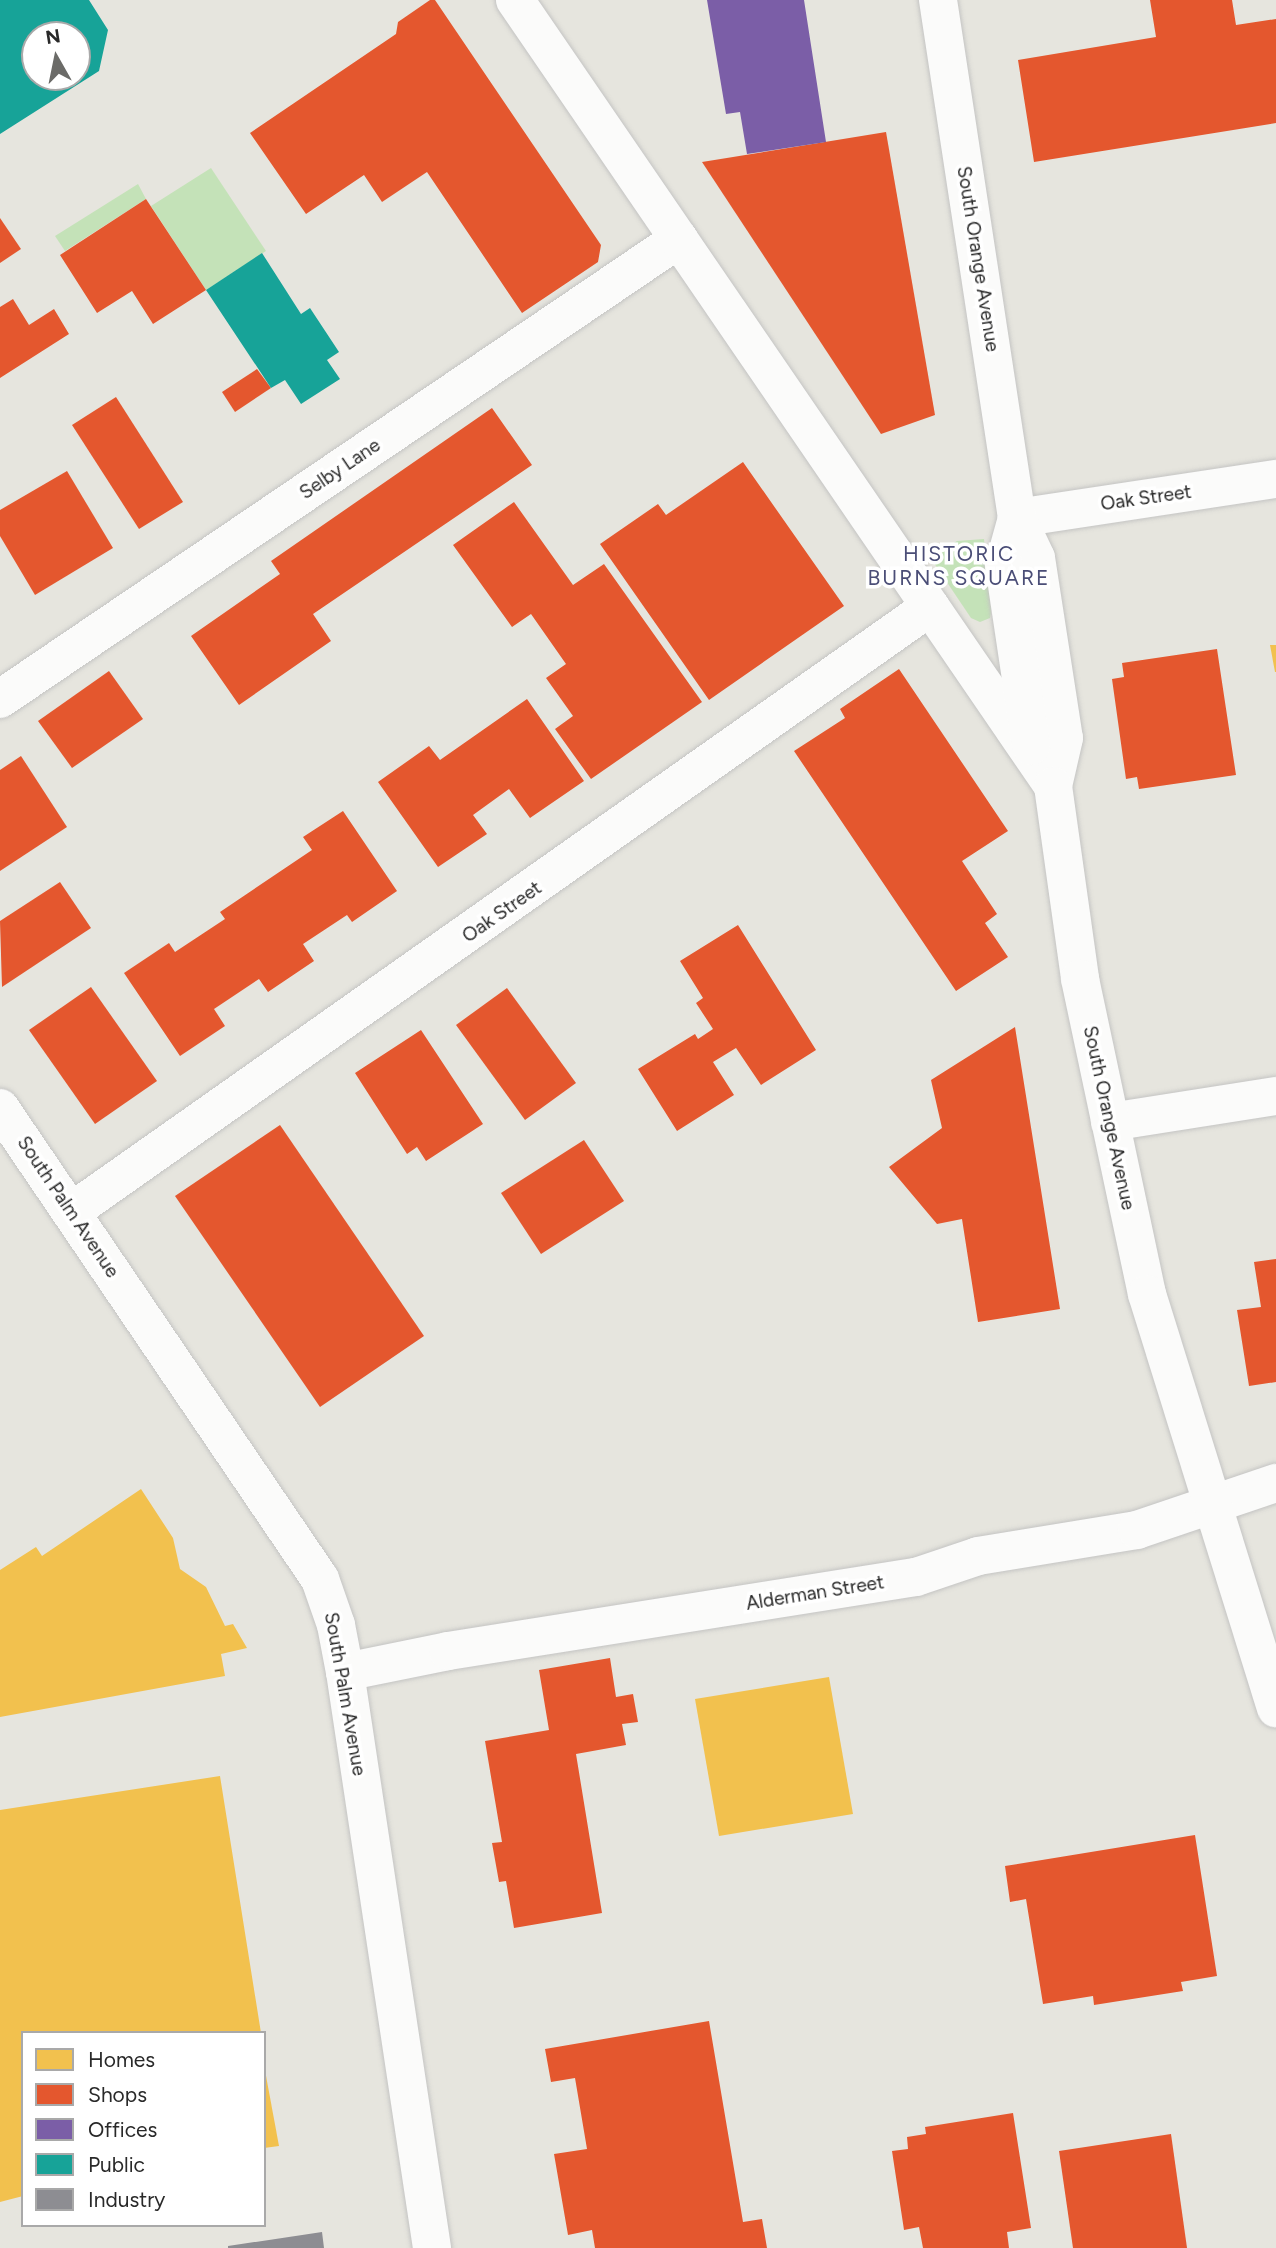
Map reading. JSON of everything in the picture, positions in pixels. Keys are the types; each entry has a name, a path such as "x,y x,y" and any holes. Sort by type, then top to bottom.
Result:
{"street":[{"path":"515,0 1043,772"},
{"name":"South Orange Avenue","path":"938,0 1017,518 1036,558 1064,738 1043,772 1080,979 1147,1294 1276,1708"},
{"name":"Selby Lane","path":"0,699 679,239"},
{"name":"Oak Street","path":"1017,518 1276,480"},
{"name":"Oak Street","path":"71,1212 261,1083 930,607"},
{"path":"1110,1122 1276,1096"},
{"name":"South Palm Avenue","path":"0,1108 320,1579 336,1625 345,1672 432,2248"},
{"name":"Alderman Street","path":"345,1672 448,1651 916,1577 978,1556 1137,1530 1276,1483"}],"green space":[{"path":"211,168 266,251 206,290 151,206"},
{"path":"138,184 146,199 65,251 55,236"},
{"path":"984,539 991,612 990,618 980,622 971,618 930,557 957,541"}],"building: Homes":[{"path":"1270,645 1276,645 1276,672 1275,672"},
{"path":"141,1489 173,1538 180,1569 206,1587 225,1626 233,1624 247,1648 221,1654 225,1676 0,1717 0,1570 36,1547 42,1556"},
{"path":"829,1677 853,1814 719,1836 695,1699"},
{"path":"220,1776 261,2031 21,2031 21,2197 0,2202 0,1810"},
{"path":"266,2076 279,2146 266,2148"}],"building: Shops":[{"path":"430,0 435,0 601,245 598,262 522,313 427,172 382,202 364,175 306,214 250,133 396,34 398,22"},
{"path":"1150,0 1232,0 1236,25 1276,19 1276,123 1034,162 1018,60 1156,37"},
{"path":"886,132 935,415 881,434 702,162"},
{"path":"146,199 206,290 153,324 132,291 97,313 60,255"},
{"path":"0,218 21,249 0,263"},
{"path":"13,299 29,325 54,309 69,334 0,378 0,307"},
{"path":"257,369 271,388 235,412 222,392"},
{"path":"116,397 183,502 139,529 72,425"},
{"path":"492,408 532,465 313,614 331,641 239,705 191,636 280,574 271,561"},
{"path":"743,462 844,606 709,700 600,544 658,504 666,515"},
{"path":"67,471 113,548 35,595 0,536 0,510"},
{"path":"514,502 573,585 604,564 702,702 591,779 555,729 573,716 546,678 566,664 531,614 512,627 453,545"},
{"path":"1217,649 1236,775 1139,789 1137,777 1126,779 1112,679 1124,677 1122,663"},
{"path":"899,669 1008,831 962,861 997,914 985,923 1008,957 956,991 794,751 845,718 840,709"},
{"path":"109,671 143,719 72,768 38,721"},
{"path":"527,699 584,781 530,818 509,789 473,815 487,834 438,867 378,782 429,746 440,760"},
{"path":"21,756 67,827 0,871 0,770"},
{"path":"343,811 397,891 352,922 347,915 303,944 314,961 268,992 259,979 214,1009 225,1026 180,1056 124,973 169,943 175,952 225,919 220,912 312,850 303,837"},
{"path":"60,882 91,928 2,987 0,921"},
{"path":"738,925 816,1050 761,1085 736,1048 713,1062 734,1095 677,1131 638,1069 695,1034 698,1039 713,1029 696,1003 703,998 680,961"},
{"path":"91,987 157,1081 95,1124 29,1030"},
{"path":"507,988 576,1083 525,1120 456,1025"},
{"path":"1015,1027 1060,1309 978,1322 962,1219 937,1224 889,1167 942,1128 931,1080"},
{"path":"421,1030 483,1124 426,1161 417,1147 407,1154 355,1073"},
{"path":"280,1125 424,1336 320,1407 175,1196"},
{"path":"584,1140 624,1201 541,1254 501,1193"},
{"path":"1276,1259 1276,1382 1249,1386 1237,1310 1261,1307 1254,1262"},
{"path":"610,1658 616,1697 633,1694 638,1722 622,1724 626,1745 576,1754 602,1913 514,1928 506,1881 499,1882 492,1843 502,1842 485,1741 549,1730 539,1670"},
{"path":"1195,1835 1217,1976 1181,1982 1183,1991 1094,2005 1093,1996 1043,2004 1026,1899 1010,1902 1005,1866"},
{"path":"709,2021 743,2222 762,2219 767,2248 595,2248 592,2230 568,2235 554,2154 587,2149 575,2078 551,2082 545,2049"},
{"path":"1013,2113 1031,2228 1007,2232 1009,2248 923,2248 919,2227 904,2230 892,2151 908,2149 907,2137 926,2134 925,2127"},
{"path":"1171,2134 1187,2248 1073,2248 1059,2151"}],"building: Offices":[{"path":"707,0 804,0 826,142 747,154 740,112 726,114"}],"building: Public":[{"path":"0,0 89,0 108,30 99,71 91,76 91,21 21,21 21,91 68,91 0,134"},
{"path":"262,253 301,314 310,308 339,352 327,360 340,379 301,404 285,380 271,388 206,290"}],"building: Industry":[{"path":"322,2232 324,2248 228,2248 228,2246"}],"district":[{"name":"HISTORIC BURNS SQUARE","path":"959,566"}]}
